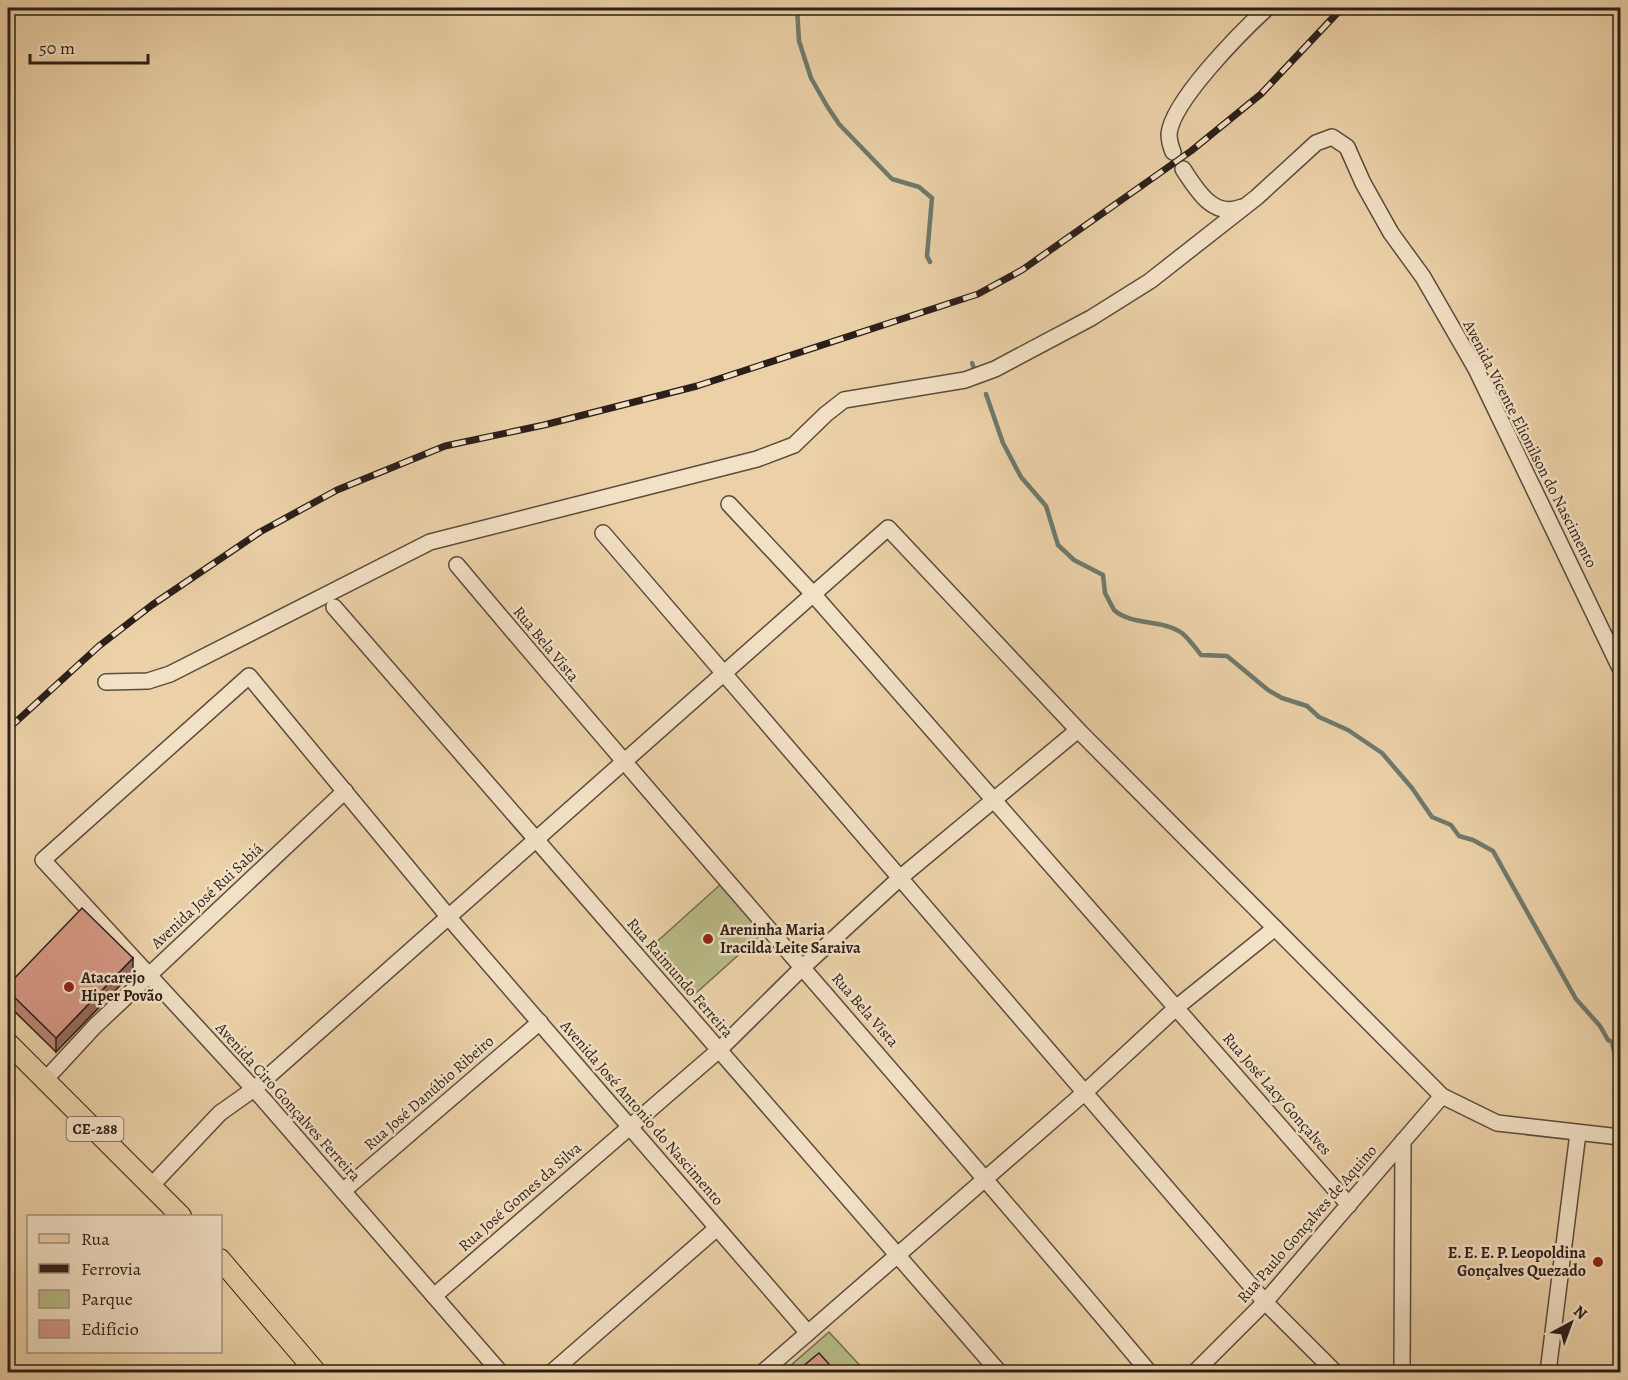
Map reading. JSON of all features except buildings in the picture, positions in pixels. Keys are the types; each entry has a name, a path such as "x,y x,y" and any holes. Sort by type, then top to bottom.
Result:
{"main road":[{"name":"CE-288","path":"8,1043 180,1215"},
{"path":"222,1260 316,1372"}],"street":[{"path":"1173,152 1169,135 1181,106 1207,71 1267,8"},
{"name":"Avenida Vicente Elionilson do Nascimento","path":"1255,198 1320,140 1335,138 1347,147 1382,218 1423,277 1476,369 1620,668"},
{"path":"1184,169 1213,206 1231,210 1242,207 1255,198"},
{"path":"106,682 156,680 170,674 430,542 757,459 795,445 826,414 844,400 965,380 995,369 1133,293 1255,198"},
{"name":"Rua José Lacy Gonçalves","path":"729,504 813,594 1349,1205"},
{"path":"151,1186 220,1113 254,1089 888,528 1078,730 1442,1096 1497,1123 1620,1137"},
{"path":"603,533 1264,1302 1335,1372"},
{"name":"Rua Bela Vista","path":"457,565 622,762 985,1177 1149,1372"},
{"name":"Rua Raimundo Ferreira","path":"334,607 534,840 999,1372"},
{"name":"Avenida José Antonio do Nascimento","path":"43,861 249,676 449,916 808,1333"},
{"name":"Rua José Gomes da Silva","path":"434,1296 719,1050 803,967 901,877 1078,730"},
{"name":"Avenida José Rui Sabiá","path":"45,1080 95,1026 345,791"},
{"name":"Avenida Ciro Gonçalves Ferreira","path":"43,861 254,1089 500,1372"},
{"path":"763,1372 1084,1093 1177,1007 1275,928"},
{"name":"Rua José Danúbio Ribeiro","path":"343,1191 540,1022"},
{"name":"Rua Paulo Gonçalves de Aquino","path":"1195,1372 1264,1302 1442,1096"},
{"path":"1548,1372 1578,1133"},
{"path":"1402,1372 1403,1141"},
{"path":"552,1372 717,1228"}],"green space":[{"name":"Areninha Maria Iracilda Leite Saraiva","path":"721,884 764,932 695,994 652,946"},
{"path":"829,1332 866,1372 783,1372"}],"waterway":[{"path":"797,8 799,41 811,78 839,124 892,179 919,187 932,198 927,256 930,262"},
{"path":"972,363 974,368"},
{"path":"986,394 1003,443 1021,477 1046,506 1058,545 1074,560 1103,575 1105,593 1114,610 1129,618 1165,626 1182,633 1201,655 1227,656 1268,690 1282,698 1307,706 1319,717 1348,730 1382,753 1412,788 1432,817 1451,825 1459,836 1473,840 1493,851 1576,999 1612,1042 1617,1064 1617,1102 1620,1112"}],"railway":[{"path":"8,729 99,646 152,605 260,532 337,490 445,446 544,425 697,386 978,294 1022,270 1191,151 1261,94 1342,8"}],"place":[{"name":"Areninha Maria Iracilda Leite Saraiva","path":"708,939"},
{"name":"Atacarejo Hiper Povão","path":"69,987"},
{"name":"E. E. E. P. Leopoldina Gonçalves Quezado","path":"1598,1262"}]}
